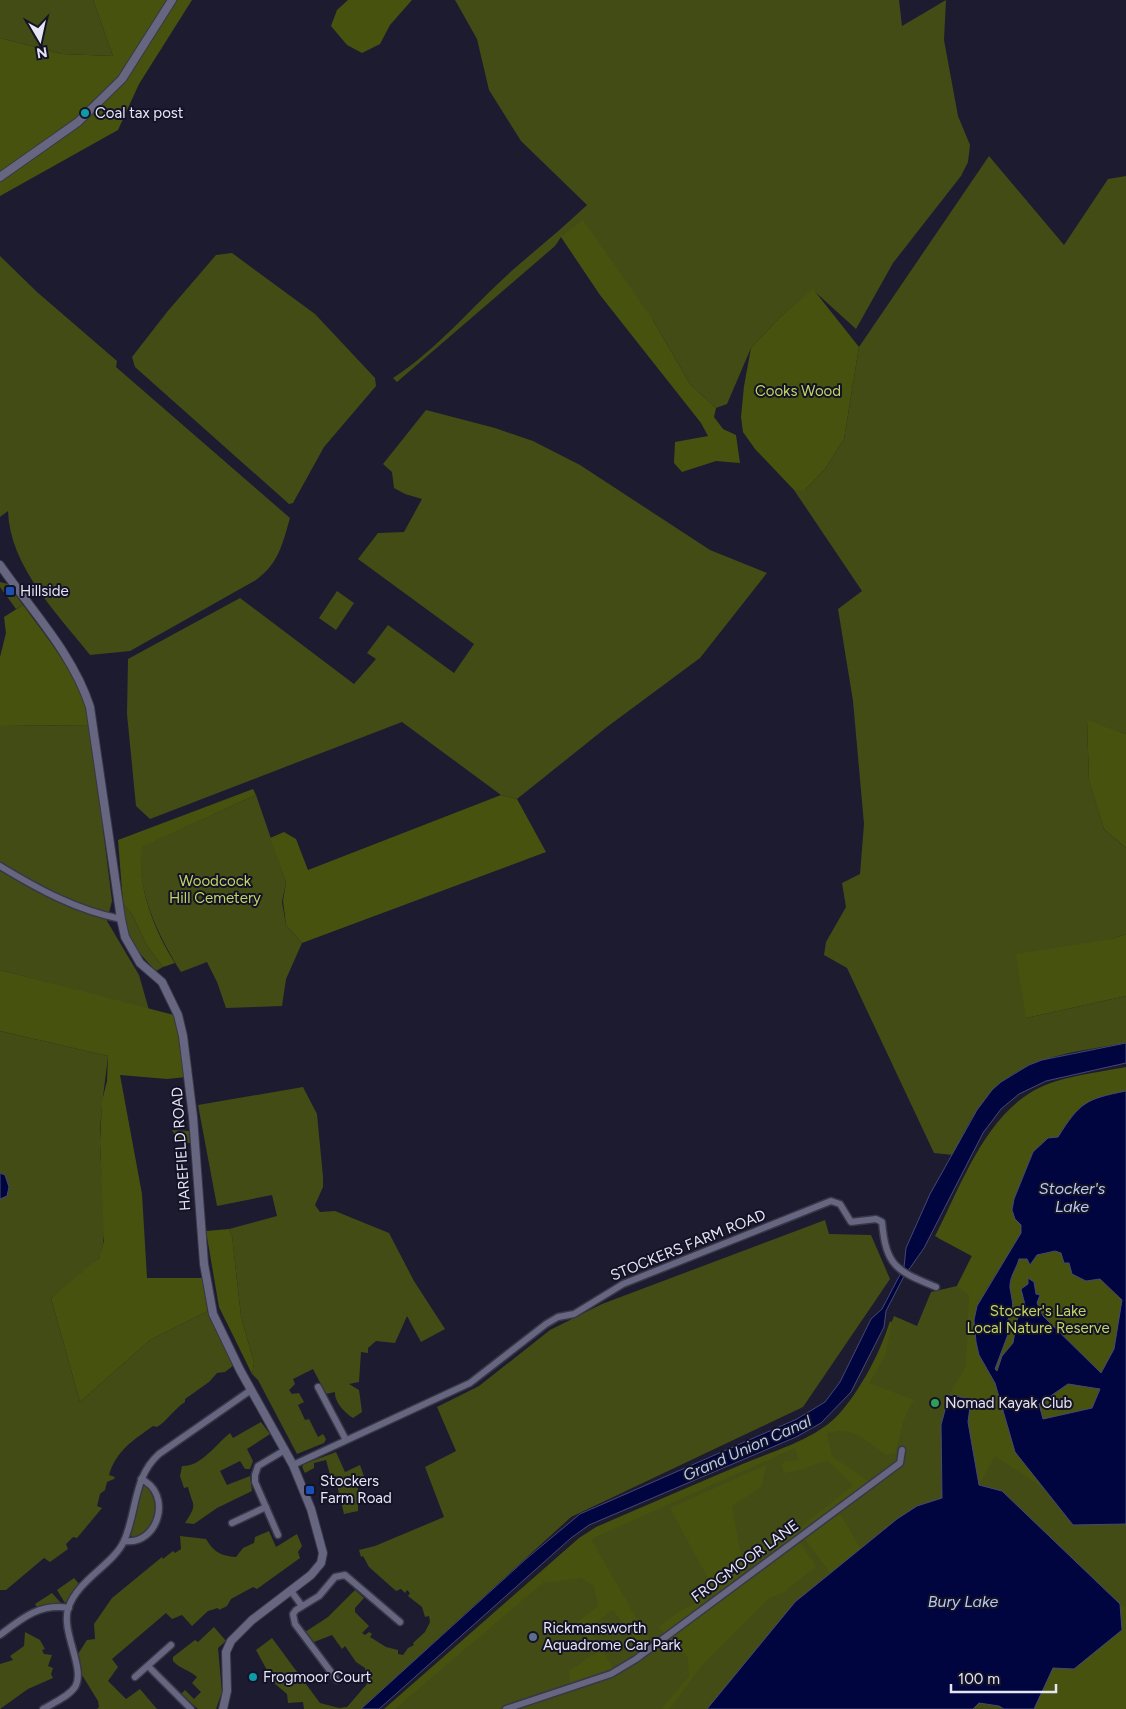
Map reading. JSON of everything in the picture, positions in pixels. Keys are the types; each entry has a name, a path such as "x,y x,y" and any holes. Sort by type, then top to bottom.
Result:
{"street":[{"path":"0,177 78,122 122,80 172,0"},
{"name":"HAREFIELD ROAD","path":"0,566 72,665 84,686 90,707 120,919 125,937 140,963 162,982 178,1015 187,1054 208,1292 213,1314 251,1390 293,1465 311,1509 323,1553 321,1563 317,1569 247,1624 231,1641 226,1652 227,1691 223,1709"},
{"path":"0,866 54,897 82,909 120,919"},
{"name":"STOCKERS FARM ROAD","path":"293,1465 470,1383 546,1324 558,1317 574,1314 611,1289 831,1201 840,1204 852,1222 876,1219 882,1222 884,1242 890,1260 898,1268 911,1276 936,1287"},
{"path":"318,1387 346,1440"},
{"path":"44,1709 71,1691 76,1682 76,1668 67,1628 69,1608 91,1576 124,1541 141,1479 148,1465 159,1454 251,1390"},
{"path":"278,1535 255,1482 256,1470 263,1462 285,1450"},
{"name":"FROGMOOR LANE","path":"506,1709 611,1674 636,1659 900,1463 902,1450"},
{"path":"124,1541 134,1542 146,1535 157,1523 159,1514 158,1499 154,1488 141,1479"},
{"path":"232,1523 266,1507"},
{"path":"337,1680 295,1624 293,1614 319,1596 335,1577 345,1575 400,1622"},
{"path":"291,1591 302,1606"},
{"path":"0,1635 22,1618 41,1608 58,1606 69,1608"},
{"path":"135,1677 171,1645"},
{"path":"148,1666 191,1709"}],"green space":[{"path":"0,0 93,0 113,56 62,54 0,38"},
{"path":"93,0 192,0 139,84 118,130 0,196 0,38 62,54 113,56"},
{"path":"348,0 412,0 390,25 380,44 362,53 347,45 331,26 337,10"},
{"path":"455,0 899,0 902,26 946,0 944,40 958,116 970,145 968,162 961,176 893,263 856,329 813,290 779,318 751,348 727,404 716,408 690,384 653,320 561,237 555,246 397,382 393,378 426,353 515,268 587,205 521,141 489,90 477,39"},
{"path":"989,156 1064,245 1108,179 1126,176 1126,734 1087,721 1089,779 1104,829 1126,848 1126,934 1111,939 1026,1018 1126,996 1126,1043 1048,1058 1013,1074 997,1086 979,1107 953,1155 934,1153 847,968 824,955 826,942 846,907 842,883 860,874 864,824 853,701 838,609 862,591 794,490 805,490 825,469 844,439 859,347"},
{"path":"583,220 653,320 690,384 716,408 714,417 723,429 736,435 740,463 716,461 682,472 674,463 675,442 708,436 701,423 600,295 561,237"},
{"path":"232,253 315,314 375,378 376,386 324,447 293,503 289,504 135,367 132,357 167,312 216,255"},
{"path":"0,256 37,292 117,361 116,367 290,518 279,553 264,574 130,651 90,655 50,606 26,570 11,532 8,511 0,517"},
{"name":"Cooks Wood","path":"813,289 859,347 844,439 825,469 805,490 794,490 755,449 743,432 741,417 751,348 779,318"},
{"path":"426,410 495,428 533,441 580,465 710,550 767,573 700,658 607,727 517,799 501,795 402,722 150,819 136,806 127,714 128,659 240,598 354,684 376,659 367,653 388,625 454,673 474,644 358,559 378,533 404,532 422,499 405,494 394,488 392,472 383,464"},
{"path":"0,582 8,584 23,605 16,609 0,587"},
{"path":"337,591 354,603 336,630 319,618"},
{"path":"23,605 54,647 72,676 86,708 90,725 0,726 0,657 6,633 4,617"},
{"path":"1087,720 1126,734 1126,848 1104,829 1089,780"},
{"path":"90,725 112,901 107,921 139,975 149,1010 0,970 0,726"},
{"path":"253,789 256,795 142,847 142,877 149,908 154,923 175,963 163,967 147,946 133,916 123,903 118,840"},
{"name":"Woodcock Hill Cemetery","path":"256,795 286,882 282,902 286,925 302,943 286,979 282,1006 226,1008 217,982 207,962 181,972 157,929 142,880 140,864 141,847"},
{"path":"501,795 517,799 546,852 302,943 286,925 283,901 286,882 270,838 284,832 296,839 308,870"},
{"path":"123,903 133,916 147,946 163,967 156,971 136,948 128,933"},
{"path":"1126,934 1126,996 1026,1018 1016,954 1111,939"},
{"path":"0,970 174,1015 181,1046 186,1077 167,1079 120,1075 142,1194 147,1278 202,1278 208,1311 150,1340 80,1402 51,1298 99,1258 104,1241 100,1142 102,1101 107,1081 108,1056 0,1031"},
{"path":"0,1031 108,1056 100,1131 104,1200 103,1245 97,1260 51,1298 80,1402 150,1340 208,1311 234,1365 225,1372 217,1373 209,1382 185,1399 185,1402 161,1424 157,1427 153,1426 127,1446 112,1466 109,1475 115,1477 114,1479 107,1482 105,1490 100,1494 97,1506 102,1508 77,1538 73,1537 66,1544 68,1549 50,1562 44,1558 6,1590 0,1590"},
{"path":"1126,1067 1126,1091 1075,1112 1067,1122 1015,1219 1021,1225 1021,1233 984,1292 979,1355 994,1383 1014,1448 1045,1489 995,1456 979,1485 968,1422 971,1399 949,1395 966,1366 969,1295 957,1286 972,1256 935,1236 977,1152 1005,1114 1022,1099 1050,1083"},
{"name":"Stocker's Lake Local Nature Reserve","path":"1126,1068 1126,1709 388,1709 578,1542 811,1437 836,1421 868,1379 894,1316 917,1326 931,1292 957,1286 972,1256 938,1238 976,1161"},
{"path":"303,1087 317,1114 323,1187 315,1205 320,1212 335,1211 389,1233 414,1281 445,1329 421,1342 407,1316 395,1343 376,1341 368,1348 368,1353 361,1352 359,1382 349,1384 359,1390 362,1412 353,1418 338,1403 335,1392 326,1394 313,1369 293,1379 295,1384 289,1390 292,1394 299,1393 304,1402 298,1405 305,1420 309,1419 318,1437 323,1434 326,1439 324,1443 297,1454 258,1380 252,1374 254,1363 241,1316 232,1236 229,1229 277,1216 272,1195 217,1206 198,1105"},
{"path":"172,1130 189,1131 190,1143 179,1143"},
{"path":"825,1220 829,1234 871,1235 890,1279 803,1407 571,1517 361,1709 304,1709 303,1702 288,1703 287,1694 274,1683 256,1650 272,1638 320,1703 339,1708 347,1707 367,1684 365,1668 356,1662 345,1646 342,1649 332,1635 314,1642 305,1632 328,1617 355,1590 364,1598 355,1608 355,1612 369,1626 362,1633 365,1635 369,1632 372,1634 370,1637 386,1647 398,1650 398,1654 403,1655 425,1632 430,1622 429,1616 425,1617 422,1607 408,1596 410,1593 407,1590 405,1593 401,1589 396,1591 369,1567 363,1556 361,1557 359,1550 375,1546 444,1517 425,1467 456,1451 437,1407 479,1386 550,1330 602,1304"},
{"path":"229,1229 232,1236 241,1316 254,1363 252,1374 219,1307 206,1231"},
{"path":"1056,1251 1067,1261 1072,1274 1086,1281 1100,1279 1122,1300 1114,1349 1102,1373 1043,1316 1037,1303 1034,1282 1021,1289 1025,1305 1013,1343 1002,1356 997,1371 995,1369 1006,1340 1007,1321 1012,1314 1012,1293 1010,1288 1014,1269 1019,1259 1027,1259 1030,1265 1037,1255"},
{"path":"890,1321 892,1323 885,1357 869,1383 914,1400 904,1419 896,1453 886,1455 866,1440 851,1433 835,1431 827,1434 832,1456 869,1482 852,1494 807,1535 840,1514 861,1549 830,1573 804,1538 797,1538 816,1566 783,1593 769,1598 702,1665 670,1709 661,1709 689,1676 688,1658 658,1627 680,1611 705,1598 710,1606 719,1599 670,1508 766,1465 762,1486 732,1506 746,1582 757,1573 752,1567 853,1485 828,1461 805,1469 784,1473 782,1466 785,1461 798,1460 795,1448 591,1539 650,1642 643,1649 613,1610 589,1628 613,1668 570,1684 569,1671 597,1652 577,1622 598,1606 594,1586 581,1578 547,1583 545,1581 395,1709 384,1709 579,1538 596,1527 795,1443 830,1423 847,1404 862,1382 875,1358"},
{"path":"1068,1384 1101,1389 1092,1409 1043,1419 1038,1405"},
{"path":"261,1422 270,1434 247,1449 253,1461 250,1469 245,1469 240,1461 220,1471 227,1485 250,1476 252,1491 217,1508 194,1524 185,1523 192,1512 193,1505 188,1487 184,1488 180,1476 182,1466 196,1463 202,1459 230,1433 233,1438"},
{"path":"336,1452 345,1472 360,1465 366,1482 358,1487 358,1511 344,1514 335,1477 331,1478 326,1460 314,1463 314,1468 305,1473 302,1467 304,1464"},
{"path":"142,1485 147,1485 151,1493 156,1509 155,1516 149,1529 133,1539 129,1532"},
{"path":"269,1531 276,1547 297,1534 302,1546 298,1552 300,1558 257,1589 253,1587 231,1599 227,1606 219,1610 218,1608 208,1611 192,1626 182,1615 172,1619 166,1613 112,1659 118,1667 108,1681 126,1699 140,1689 157,1709 97,1709 99,1707 98,1701 82,1675 78,1654 87,1640 95,1639 94,1624 112,1598 162,1557 163,1559 173,1551 175,1553 181,1549 180,1536 206,1539 218,1552 226,1556 236,1557 243,1548 254,1543 255,1537"},
{"path":"74,1578 80,1585 65,1603 57,1590"},
{"path":"52,1593 61,1603 37,1607 35,1604"},
{"path":"1120,1604 1126,1607 1126,1709 1034,1709 1053,1668 1121,1630"},
{"path":"214,1627 226,1641 218,1648 222,1692 216,1709 198,1709 181,1694 185,1690 194,1699 201,1692 192,1683 197,1677 176,1664 173,1661 173,1657 195,1640 198,1642"},
{"path":"25,1632 40,1640 45,1649 42,1650 44,1654 52,1655 48,1666 53,1668 51,1674 53,1678 28,1689 0,1709 0,1664 13,1660 10,1656 24,1646"}],"water":[{"name":"Grand Union Canal","path":"1126,1043 1126,1063 1046,1081 1019,1094 1001,1109 983,1133 924,1248 903,1278 886,1311 884,1327 851,1392 821,1423 796,1437 589,1525 571,1538 379,1709 361,1709 526,1559 580,1514 797,1419 825,1402 840,1382 871,1319 882,1309 904,1267 906,1248 930,1194 977,1110 992,1090 1001,1082 1029,1065 1042,1060"},
{"name":"Stocker's Lake","path":"1126,1091 1126,1524 1073,1525 1015,1452 995,1383 979,1355 974,1320 977,1306 1021,1233 1021,1225 1015,1219 1012,1210 1014,1199 1033,1152 1048,1138 1058,1137 1072,1116 1085,1104 1102,1097","holes":["1055,1251 1061,1253 1064,1263 1069,1263 1072,1274 1086,1281 1100,1279 1122,1300 1114,1349 1101,1373 1043,1316 1037,1303 1040,1295 1036,1294 1034,1282 1028,1278 1028,1284 1021,1289 1025,1305 1017,1320 1013,1343 1002,1356 997,1371 995,1369 1010,1329 1007,1321 1012,1313 1010,1284 1019,1259 1027,1259 1030,1265 1037,1255","1068,1384 1100,1389 1092,1408 1043,1419 1039,1404"]},
{"path":"0,1173 5,1175 9,1187 7,1196 0,1199"},
{"name":"Bury Lake","path":"949,1395 971,1399 968,1422 979,1485 1002,1491 1120,1604 1122,1630 1074,1669 1053,1668 1034,1709 1004,1709 999,1706 979,1703 973,1709 707,1709 795,1602 897,1519 917,1506 942,1498 941,1425"}],"place":[{"name":"Coal tax post","path":"85,113"},
{"name":"Hillside","path":"10,591"},
{"name":"Nomad Kayak Club","path":"935,1403"},
{"name":"Stockers Farm Road","path":"310,1490"},
{"name":"Rickmansworth Aquadrome Car Park","path":"533,1637"},
{"name":"Frogmoor Court","path":"253,1677"}]}
